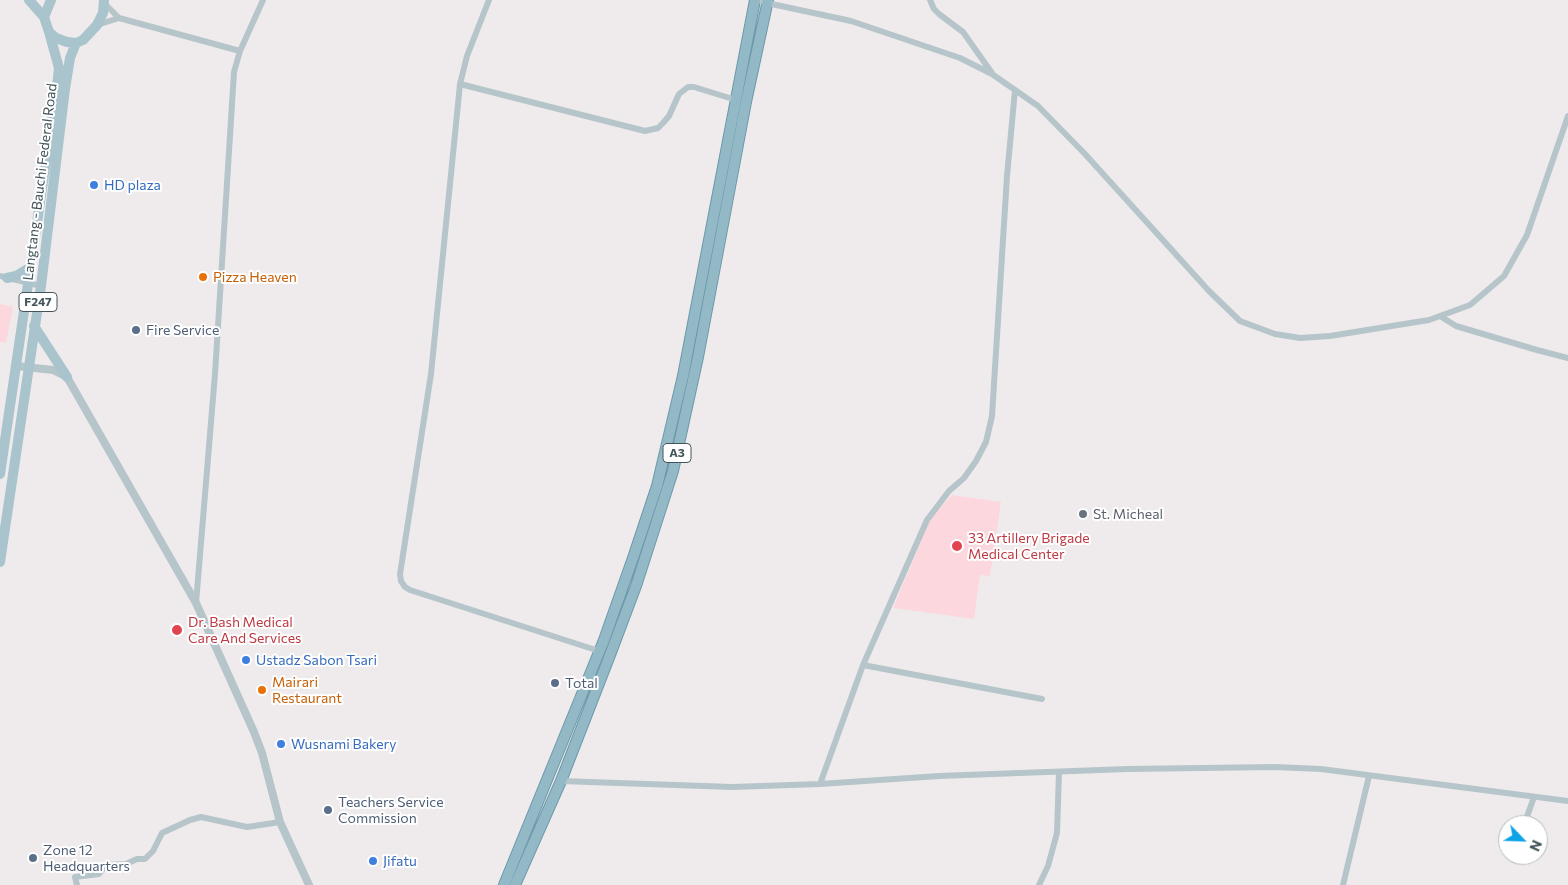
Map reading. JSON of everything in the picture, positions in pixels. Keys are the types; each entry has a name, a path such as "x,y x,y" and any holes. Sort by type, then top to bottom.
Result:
{"highway":[{"name":"A3","path":"732,147 736,100 762,1"},
{"name":"A3","path":"515,885 561,781 610,656 636,586 673,471 688,377 762,1"},
{"name":"A3","path":"504,885 599,651 633,558 657,486 688,377"},
{"path":"599,651 610,656"}],"main road":[{"name":"Langtang - Bauchi Federal Road","path":"0,474 58,68 44,17 29,0"},
{"path":"44,17 51,0"},
{"path":"49,32 56,38 67,42 76,43 83,40 97,25 102,14 104,2"},
{"name":"Langtang - Bauchi Federal Road","path":"0,562 41,286 65,89 70,58 76,43"},
{"path":"4,277 16,276 31,267"},
{"path":"34,326 67,377"}],"street":[{"path":"196,603 215,374 234,72 240,51 263,0"},
{"path":"489,0 467,56 460,84 431,374 400,574 401,581 410,590 599,651"},
{"path":"930,0 934,9 939,14 964,32 992,74"},
{"path":"762,1 851,21 960,58 992,74 1038,106 1209,291 1240,321 1275,334 1300,338 1340,334 1429,320 1470,305 1504,276 1527,235 1568,116"},
{"path":"104,2 119,18 240,51"},
{"path":"97,25 119,18"},
{"path":"460,84 645,131 658,128 663,123 669,116 679,94 688,87 694,87 736,100"},
{"path":"820,784 863,665 927,520 949,491 968,472 986,442 992,416 1014,90"},
{"path":"4,277 41,286"},
{"path":"1440,316 1456,326 1568,358"},
{"path":"16,366 53,370 67,377 196,603 254,732 262,753 280,822 310,885"},
{"path":"863,665 1042,699"},
{"path":"561,781 732,787 820,784 939,776 1274,767 1321,769 1568,801"},
{"path":"1039,885 1048,866 1057,833 1059,772"},
{"path":"1343,885 1370,776"},
{"path":"1528,815 1534,797"},
{"path":"77,885 74,877 99,874 106,865 126,864 137,859 145,859 153,851 162,833 190,820 201,817 247,826 280,822"}],"shaded area":[{"path":"0,304 13,307 6,343 0,342"},
{"name":"33 Artillery Brigade Medical Center","path":"952,495 1001,502 990,576 980,575 974,619 893,608 931,518"}],"place":[{"name":"HD plaza","path":"94,185"},
{"name":"Pizza Heaven","path":"203,277"},
{"name":"Fire Service","path":"136,330"},
{"name":"St. Micheal","path":"1083,514"},
{"name":"33 Artillery Brigade Medical Center","path":"957,546"},
{"name":"Dr. Bash Medical Care And Services","path":"177,630"},
{"name":"Ustadz Sabon Tsari","path":"246,660"},
{"name":"Total","path":"555,683"},
{"name":"Mairari Restaurant","path":"262,690"},
{"name":"Wusnami Bakery","path":"281,744"},
{"name":"Teachers Service Commission","path":"328,810"},
{"name":"Zone 12 Headquarters","path":"33,858"},
{"name":"Jifatu","path":"373,861"}]}
